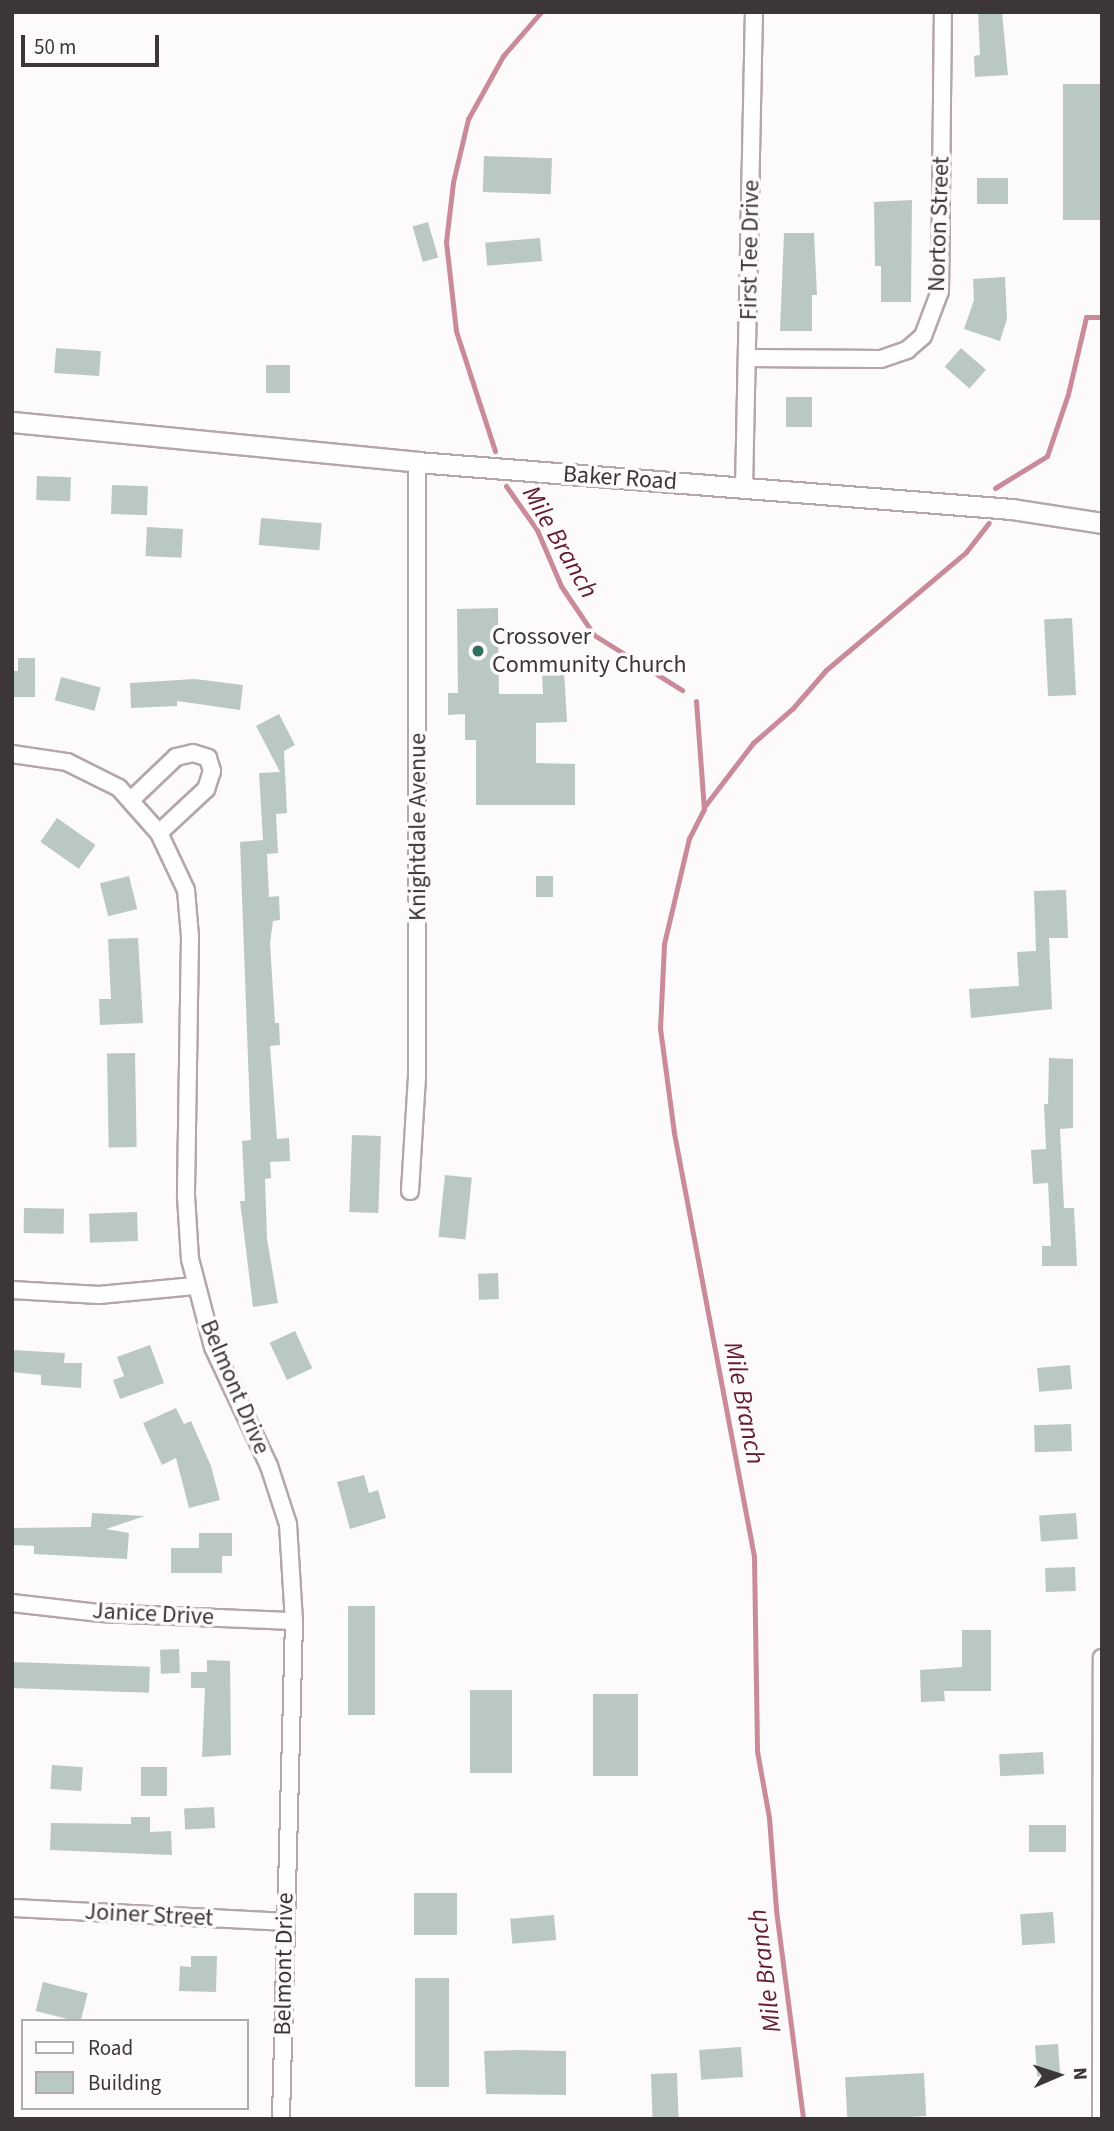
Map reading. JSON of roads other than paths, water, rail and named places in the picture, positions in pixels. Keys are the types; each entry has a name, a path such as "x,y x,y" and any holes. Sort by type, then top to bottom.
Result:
{"street":[{"name":"First Tee Drive","path":"744,488 754,12"},
{"name":"Norton Street","path":"748,358 881,359 907,350 923,336 940,291 943,12"},
{"name":"Baker Road","path":"12,422 417,462 1012,509 1102,523"},
{"name":"Knightdale Avenue","path":"410,1191 417,1075 417,462"},
{"path":"131,800 176,757 193,753 208,758 212,771 206,789 159,833"},
{"name":"Belmont Drive","path":"12,754 40,756 95,773 131,800 159,833 186,890 190,937 186,1196 195,1286 213,1347 269,1466 288,1524 294,1620 281,2119"},
{"path":"12,1290 99,1295 195,1286"},
{"name":"Janice Drive","path":"12,1603 100,1613 294,1620"},
{"path":"1101,2119 1102,1658"},
{"name":"Joiner Street","path":"12,1908 285,1922"}],"waterway":[{"name":"Mile Branch","path":"495,451 456,331 446,242 453,182 468,119 503,56 541,12"},
{"path":"995,488 1047,456 1068,394 1086,317 1102,317"},
{"name":"Mile Branch","path":"506,486 537,530 561,586 594,635 682,690"},
{"path":"704,807 753,743 793,708 826,670 966,552 989,523"},
{"name":"Mile Branch","path":"696,701 704,809 689,838 664,944 660,1028 674,1133 754,1558 757,1751 769,1818 776,1910 803,2119"}],"place":[{"name":"Crossover Community Church","path":"478,651"}]}
